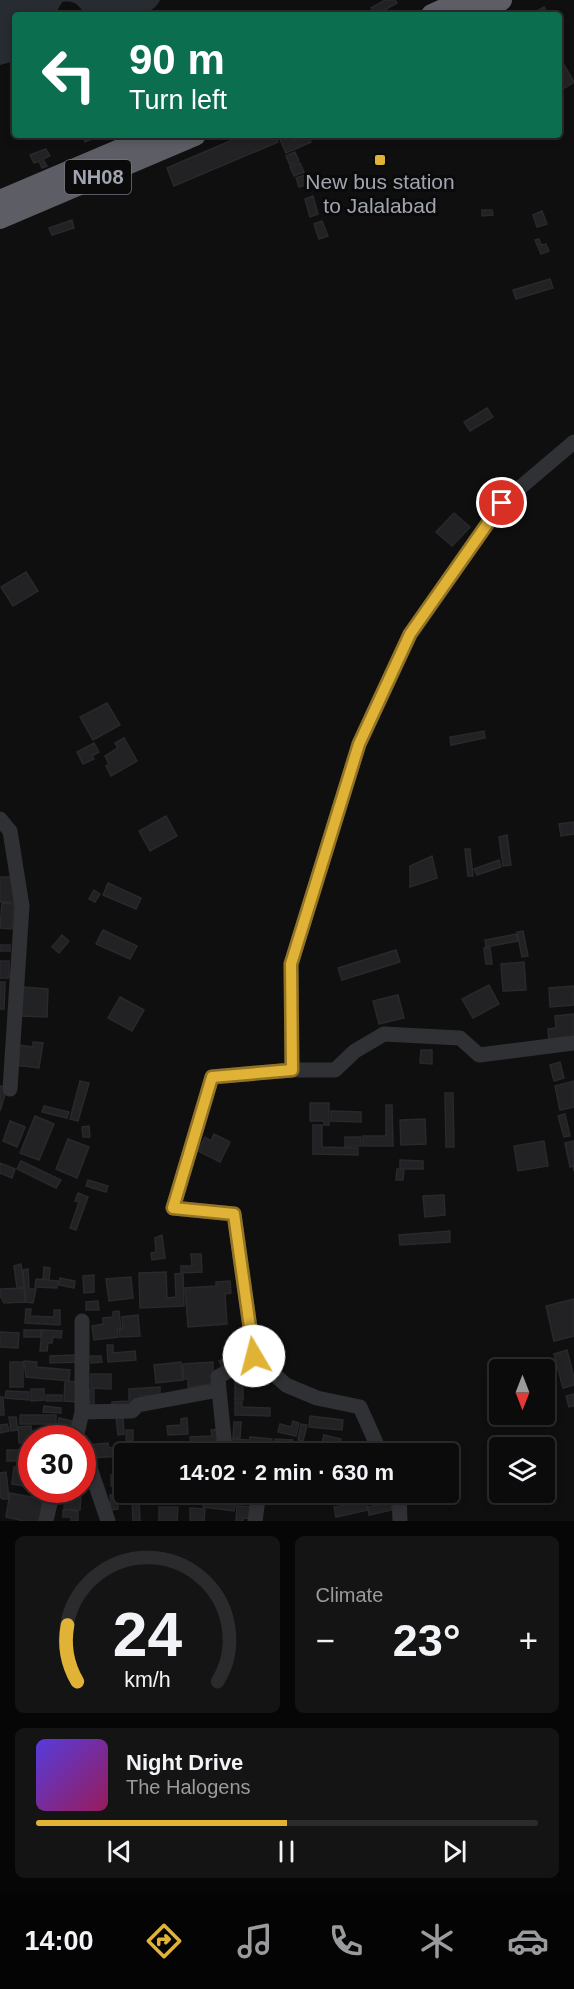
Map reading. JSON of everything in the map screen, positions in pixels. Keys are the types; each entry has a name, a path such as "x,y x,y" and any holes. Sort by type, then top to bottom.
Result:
{"highway":[{"path":"439,12 465,0"},
{"path":"475,12 501,0"},
{"name":"NH08","path":"0,218 149,138"},
{"name":"NH08","path":"0,201 187,138"}],"street":[{"path":"292,1070 291,964 359,744 410,634 502,503 574,442"},
{"path":"0,819 9,831 22,906 10,1089"},
{"path":"376,1443 360,1407 317,1398 286,1385 254,1356 234,1214 173,1208 212,1077 292,1070 335,1070 355,1051 384,1034 460,1038 479,1055 574,1043"},
{"path":"79,1425 82,1412 82,1321"},
{"path":"224,1443 218,1377 254,1356"},
{"path":"82,1412 132,1411 138,1405 219,1390"},
{"path":"96,1486 108,1521"},
{"path":"46,1521 50,1503"},
{"path":"255,1521 257,1503"},
{"path":"399,1503 400,1521"}],"shaded area":[{"path":"0,0 160,0 148,12 84,12 76,4 62,2 57,12 12,12 12,62 0,65"}],"building":[{"path":"385,0 395,0 397,3 381,12 374,12 371,8"},
{"path":"544,7 547,12 535,12"},
{"path":"562,61 574,82 565,88 562,83"},
{"path":"237,138 276,138 278,142 174,186 167,168"},
{"path":"279,138 292,138 294,141 309,138 311,142 286,153"},
{"path":"46,149 50,156 43,159 47,166 42,168 39,161 34,163 30,155"},
{"path":"295,152 299,161 290,165 286,156"},
{"path":"300,163 304,172 294,176 290,167"},
{"path":"305,175 308,184 299,187 296,178"},
{"path":"313,196 318,214 310,217 305,199"},
{"path":"482,210 492,210 493,215 482,216"},
{"path":"542,211 547,224 537,227 533,215"},
{"path":"72,220 74,228 52,235 49,228"},
{"path":"322,221 328,236 319,239 314,224"},
{"path":"539,239 541,245 546,244 549,251 541,254 535,240"},
{"path":"550,279 553,288 516,299 513,290"},
{"path":"487,408 493,417 470,431 464,422"},
{"path":"454,513 470,527 452,546 436,532"},
{"path":"26,572 38,591 13,606 1,587"},
{"path":"107,703 120,725 93,740 80,717"},
{"path":"484,731 485,738 451,745 450,737"},
{"path":"124,738 137,761 111,776 106,766 109,764 105,756 118,748 115,743"},
{"path":"94,743 99,752 92,756 94,759 83,764 77,752"},
{"path":"166,816 177,836 150,851 139,831"},
{"path":"574,822 574,834 561,836 559,824"},
{"path":"507,835 511,865 503,866 499,837"},
{"path":"465,849 470,849 473,876 468,876"},
{"path":"432,856 437,878 410,887 410,866"},
{"path":"499,860 501,867 477,875 474,869"},
{"path":"0,877 17,877 17,902 0,902"},
{"path":"108,883 141,898 136,909 103,895"},
{"path":"94,890 100,894 95,902 89,899"},
{"path":"2,903 14,904 12,929 0,928"},
{"path":"103,930 137,946 130,959 96,944"},
{"path":"523,931 528,956 522,957 517,932"},
{"path":"516,934 518,941 486,947 485,940"},
{"path":"62,935 69,941 59,953 52,947"},
{"path":"0,945 10,945 10,951 0,951"},
{"path":"484,948 490,948 492,964 486,964"},
{"path":"396,950 400,962 342,980 338,968"},
{"path":"0,961 9,961 9,978 0,978"},
{"path":"524,962 526,990 503,991 501,964"},
{"path":"0,982 5,982 4,1009 0,1009"},
{"path":"489,985 499,1004 473,1018 462,999"},
{"path":"574,986 574,1005 550,1007 549,988"},
{"path":"22,987 48,989 47,1017 21,1016"},
{"path":"398,995 404,1018 379,1024 373,1001"},
{"path":"120,997 144,1010 132,1031 108,1018"},
{"path":"574,1014 574,1037 549,1040 548,1029 556,1028 555,1016"},
{"path":"33,1042 43,1043 39,1068 15,1065 18,1045 33,1047"},
{"path":"421,1050 432,1050 432,1064 420,1063"},
{"path":"560,1062 564,1078 554,1081 550,1065"},
{"path":"80,1081 89,1083 78,1121 70,1119"},
{"path":"574,1081 574,1107 560,1110 555,1086"},
{"path":"0,1086 7,1088 0,1111"},
{"path":"445,1093 453,1093 454,1147 446,1147"},
{"path":"310,1103 329,1103 329,1125 324,1125 324,1121 310,1121"},
{"path":"386,1105 392,1105 393,1146 363,1146 363,1136 386,1136"},
{"path":"44,1106 69,1112 67,1118 42,1112"},
{"path":"331,1111 361,1112 361,1122 331,1121"},
{"path":"565,1114 570,1136 564,1137 558,1116"},
{"path":"35,1116 54,1124 39,1160 20,1153"},
{"path":"425,1119 426,1144 401,1145 400,1120"},
{"path":"10,1121 25,1127 17,1147 3,1141"},
{"path":"313,1125 322,1125 322,1147 358,1148 358,1155 313,1154"},
{"path":"89,1126 90,1137 83,1137 82,1127"},
{"path":"214,1134 230,1142 220,1162 198,1151 205,1137 211,1141"},
{"path":"345,1137 361,1137 361,1146 345,1146"},
{"path":"68,1139 89,1147 77,1178 56,1169"},
{"path":"544,1141 548,1166 518,1171 514,1146"},
{"path":"574,1141 574,1171 573,1166 570,1167 565,1143"},
{"path":"400,1160 423,1161 423,1169 400,1169"},
{"path":"21,1161 61,1180 56,1188 17,1169"},
{"path":"0,1163 15,1169 12,1178 0,1173"},
{"path":"397,1169 404,1169 403,1180 396,1180"},
{"path":"88,1180 108,1186 106,1192 86,1186"},
{"path":"78,1193 88,1197 76,1230 70,1228 79,1202 75,1201"},
{"path":"444,1195 445,1215 425,1217 423,1196"},
{"path":"450,1231 450,1242 400,1245 399,1235"},
{"path":"162,1235 165,1258 152,1260 151,1253 156,1252 155,1238"},
{"path":"191,1254 201,1254 202,1272 181,1273 181,1266 192,1266"},
{"path":"21,1264 24,1287 17,1288 14,1266"},
{"path":"44,1267 50,1268 49,1280 43,1279"},
{"path":"28,1269 29,1289 36,1289 33,1303 26,1302 23,1270"},
{"path":"166,1272 167,1298 176,1297 175,1274 183,1273 184,1306 140,1308 139,1273"},
{"path":"94,1275 94,1292 84,1293 83,1276"},
{"path":"131,1277 133,1298 109,1301 106,1279"},
{"path":"60,1278 75,1281 74,1288 59,1285"},
{"path":"36,1279 58,1281 57,1288 35,1287"},
{"path":"230,1281 231,1293 225,1294 227,1324 188,1327 185,1288 216,1286 216,1282"},
{"path":"24,1288 25,1302 4,1303 0,1295 0,1289"},
{"path":"574,1299 574,1336 554,1341 546,1306"},
{"path":"98,1301 99,1310 86,1310 86,1302"},
{"path":"26,1309 31,1309 30,1316 54,1317 54,1310 60,1310 60,1325 25,1323"},
{"path":"119,1311 121,1329 117,1329 118,1337 94,1340 92,1326 103,1324 103,1318 113,1317 113,1312"},
{"path":"138,1315 140,1336 120,1337 119,1330 123,1329 122,1317"},
{"path":"24,1330 41,1330 40,1337 24,1337"},
{"path":"42,1330 62,1331 61,1338 53,1337 52,1343 48,1343 47,1351 40,1351"},
{"path":"0,1332 19,1333 18,1348 0,1347"},
{"path":"107,1345 113,1345 113,1353 135,1351 136,1360 108,1362"},
{"path":"567,1350 574,1385 563,1388 554,1354"},
{"path":"235,1353 235,1360 222,1367 219,1361"},
{"path":"77,1355 77,1362 50,1363 50,1356"},
{"path":"90,1356 101,1356 102,1362 91,1363"},
{"path":"24,1361 37,1362 36,1367 70,1370 69,1381 26,1377"},
{"path":"10,1362 23,1362 23,1387 10,1387"},
{"path":"181,1362 183,1380 156,1383 154,1365"},
{"path":"213,1362 213,1383 188,1388 188,1379 184,1379 183,1364"},
{"path":"91,1374 111,1374 111,1389 91,1388"},
{"path":"65,1381 80,1382 79,1402 64,1401"},
{"path":"235,1381 243,1381 243,1400 235,1400"},
{"path":"160,1387 160,1395 140,1396 141,1401 112,1408 112,1402 129,1401 129,1389"},
{"path":"31,1389 44,1389 44,1400 31,1401"},
{"path":"87,1390 94,1390 94,1411 87,1411"},
{"path":"6,1391 29,1392 29,1400 5,1398"},
{"path":"574,1394 574,1406 569,1407 566,1396"},
{"path":"46,1395 62,1395 62,1401 46,1401"},
{"path":"0,1397 3,1397 4,1415 0,1415"},
{"path":"235,1402 242,1402 242,1407 270,1408 270,1416 235,1415"},
{"path":"44,1406 61,1408 61,1413 43,1412"},
{"path":"20,1415 56,1415 56,1424 20,1424"},
{"path":"116,1416 123,1416 124,1434 118,1435"},
{"path":"310,1416 343,1420 342,1430 309,1427"},
{"path":"9,1417 16,1417 18,1430 11,1431"},
{"path":"59,1418 72,1421 71,1425 58,1425"},
{"path":"187,1418 188,1434 168,1435 167,1426 181,1425 181,1419"},
{"path":"293,1421 299,1423 296,1436 278,1432 280,1424 291,1427"},
{"path":"234,1422 241,1422 240,1438 233,1438"},
{"path":"7,1424 9,1431 0,1433 0,1425"},
{"path":"301,1424 307,1425 303,1441 298,1440"},
{"path":"220,1429 222,1443 191,1443 190,1437 212,1436 211,1430"},
{"path":"126,1430 133,1430 133,1441 126,1441"},
{"path":"324,1435 341,1439 340,1443 322,1443"},
{"path":"250,1437 272,1439 272,1443 249,1443"},
{"path":"232,1439 249,1440 249,1443 232,1443"},
{"path":"275,1439 293,1440 293,1443 275,1443"},
{"path":"108,1443 109,1448 114,1448 114,1457 96,1458 96,1444"},
{"path":"7,1450 18,1450 18,1461 7,1461"},
{"path":"18,1466 18,1485 12,1484 14,1467"},
{"path":"6,1472 9,1499 3,1499 0,1497 0,1473"},
{"path":"111,1475 114,1475 114,1486 111,1486"},
{"path":"10,1493 18,1494 18,1503 42,1503 39,1521 24,1521 6,1517"},
{"path":"114,1494 114,1503 118,1503 118,1509 111,1510 110,1495"},
{"path":"64,1503 80,1503 80,1510 64,1509"},
{"path":"132,1503 139,1503 140,1521 133,1521"},
{"path":"203,1503 236,1503 234,1511 203,1507"},
{"path":"366,1503 368,1510 336,1517 334,1507"},
{"path":"391,1503 392,1510 369,1515 368,1507"},
{"path":"237,1506 254,1507 252,1519 243,1518 243,1521 236,1521"},
{"path":"159,1507 178,1507 177,1521 159,1521"},
{"path":"190,1508 205,1509 204,1521 190,1521"},
{"path":"63,1510 78,1511 78,1521 71,1521 71,1517 63,1517"}],"place":[{"name":"New bus station to Jalalabad","path":"380,160"}],"route":[{"path":"254,1356 234,1214 173,1208 212,1077 292,1070 291,964 359,744 410,634 502,503"}]}
